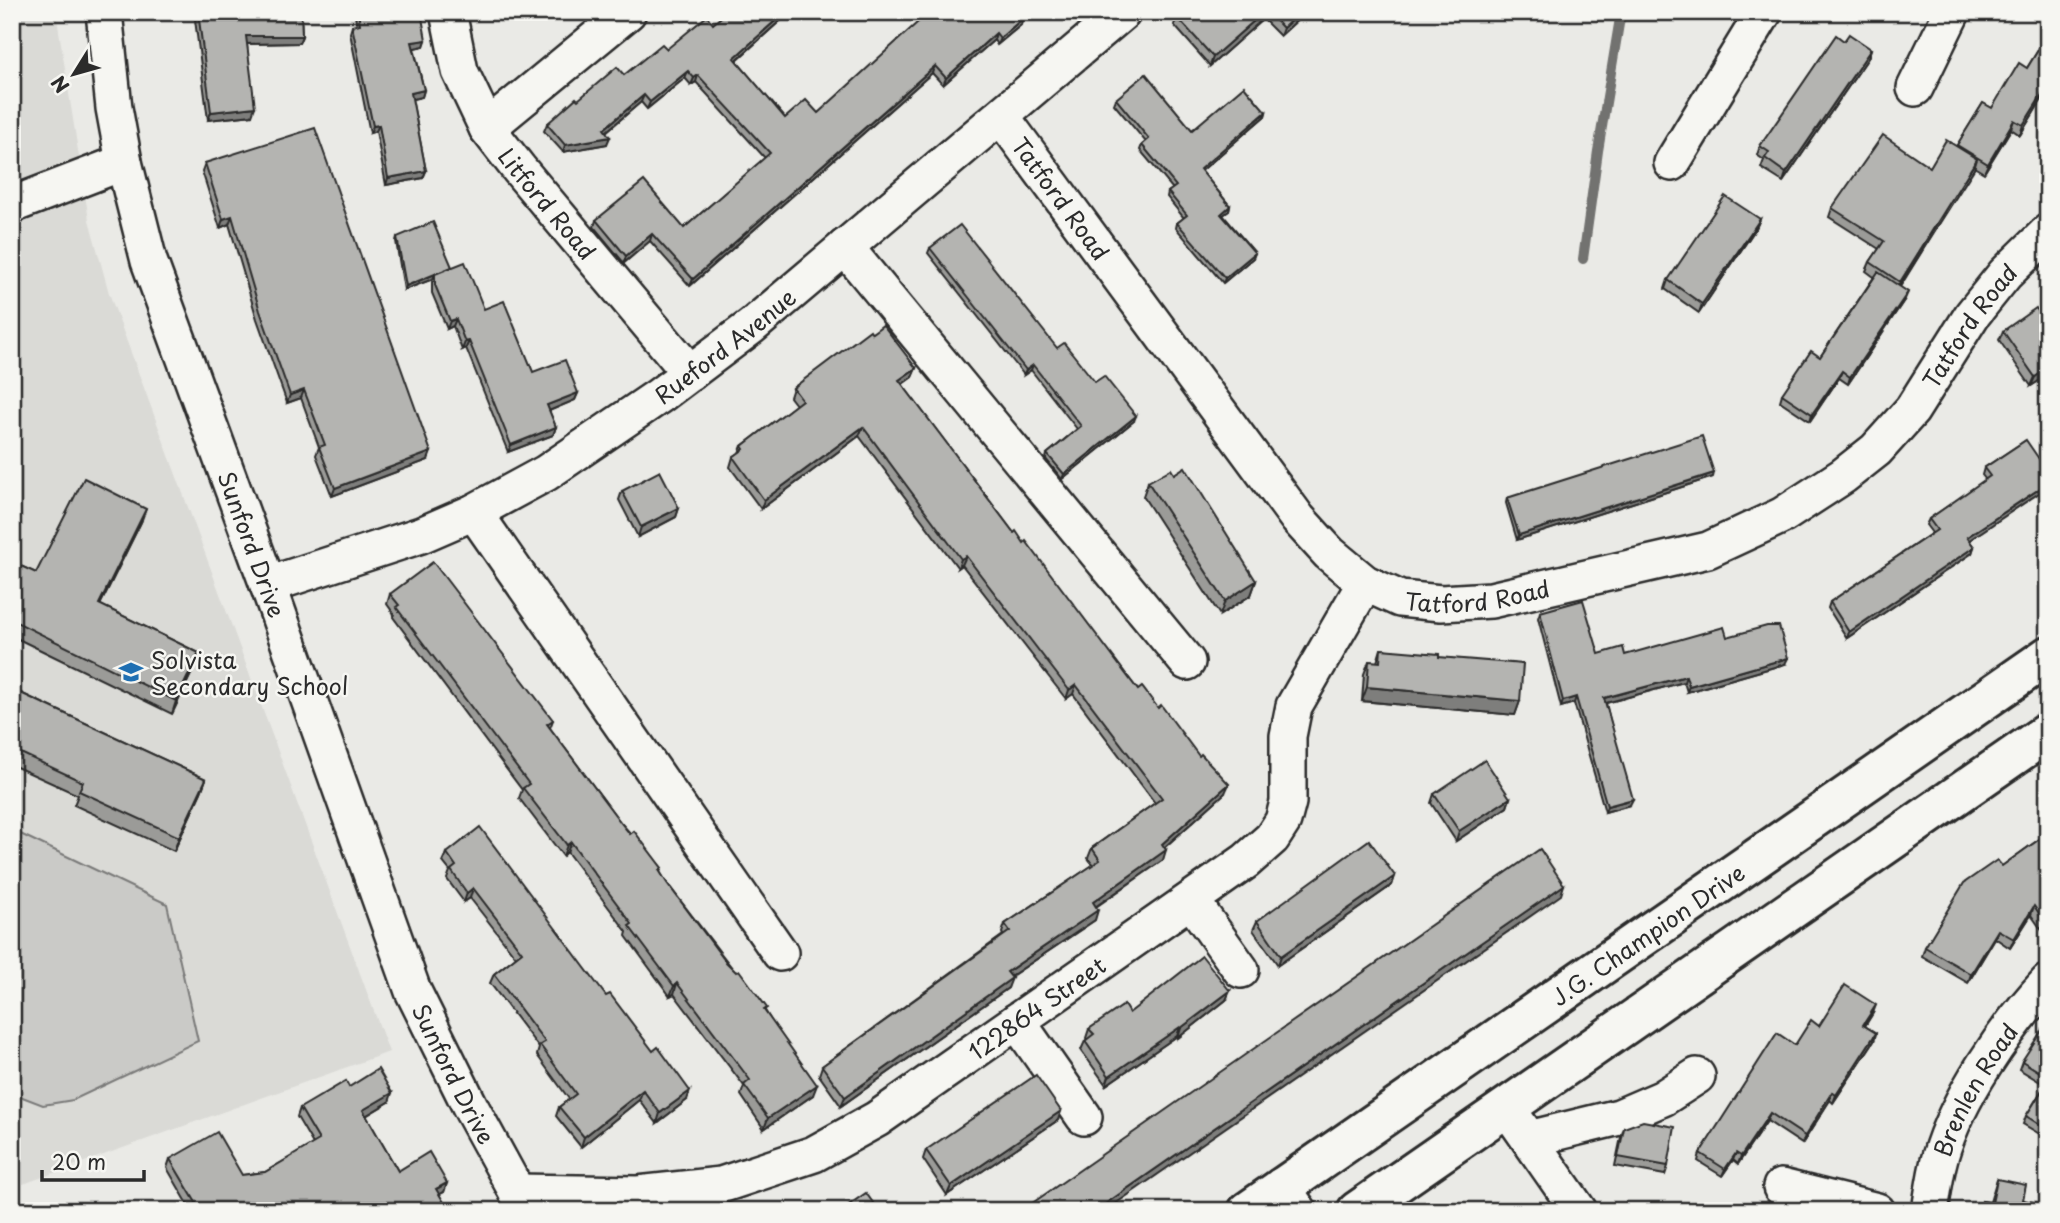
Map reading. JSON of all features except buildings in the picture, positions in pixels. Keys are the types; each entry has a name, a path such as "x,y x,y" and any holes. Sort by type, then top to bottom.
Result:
{"main road":[{"name":"J.G. Champion Drive","path":"1248,1211 1290,1199 2048,656"},
{"path":"1357,1211 2048,732"}],"street":[{"name":"Sunford Drive","path":"104,12 114,108 124,162 149,261 268,585 412,992 471,1108 523,1201"},
{"name":"Litford Road","path":"448,12 460,71 487,128 519,170 690,373"},
{"path":"487,128 628,12"},
{"name":"Rueford Avenue","path":"268,585 421,534 474,512 546,473 690,373 752,326 1123,12"},
{"path":"1672,163 1764,12"},
{"path":"1915,88 1952,12"},
{"name":"Tatford Road","path":"1000,116 1298,519 1329,553 1365,583 1401,599 1441,603 1490,600 1708,550 1783,515 1843,476 1876,450 1912,410 1972,315 2004,274 2048,232"},
{"path":"12,205 124,162"},
{"path":"845,247 1143,612 1187,662"},
{"path":"474,512 780,953"},
{"name":"122864 Street","path":"523,1201 638,1194 721,1185 814,1154 877,1119 1246,861 1272,838 1283,821 1288,802 1288,736 1294,706 1365,583"},
{"path":"1191,900 1241,970"},
{"name":"Brenlen Road","path":"1930,1211 1940,1157 1956,1115 1999,1044 2048,982"},
{"path":"1017,1021 1084,1117"},
{"path":"1529,1139 1619,1117 1663,1098 1697,1076"},
{"path":"1506,1107 1579,1211"},
{"path":"1780,1187 1877,1211"}],"shaded area":[{"name":"Solvista Secondary School","path":"12,12 56,12 89,220 109,293 389,1052 15,1187 12,1186"},
{"path":"12,830 167,904 198,1041 73,1100 43,1105 12,1093"}],"waterway":[{"path":"1583,259 1621,12"}],"place":[{"name":"Solvista Secondary School","path":"131,672"}]}
